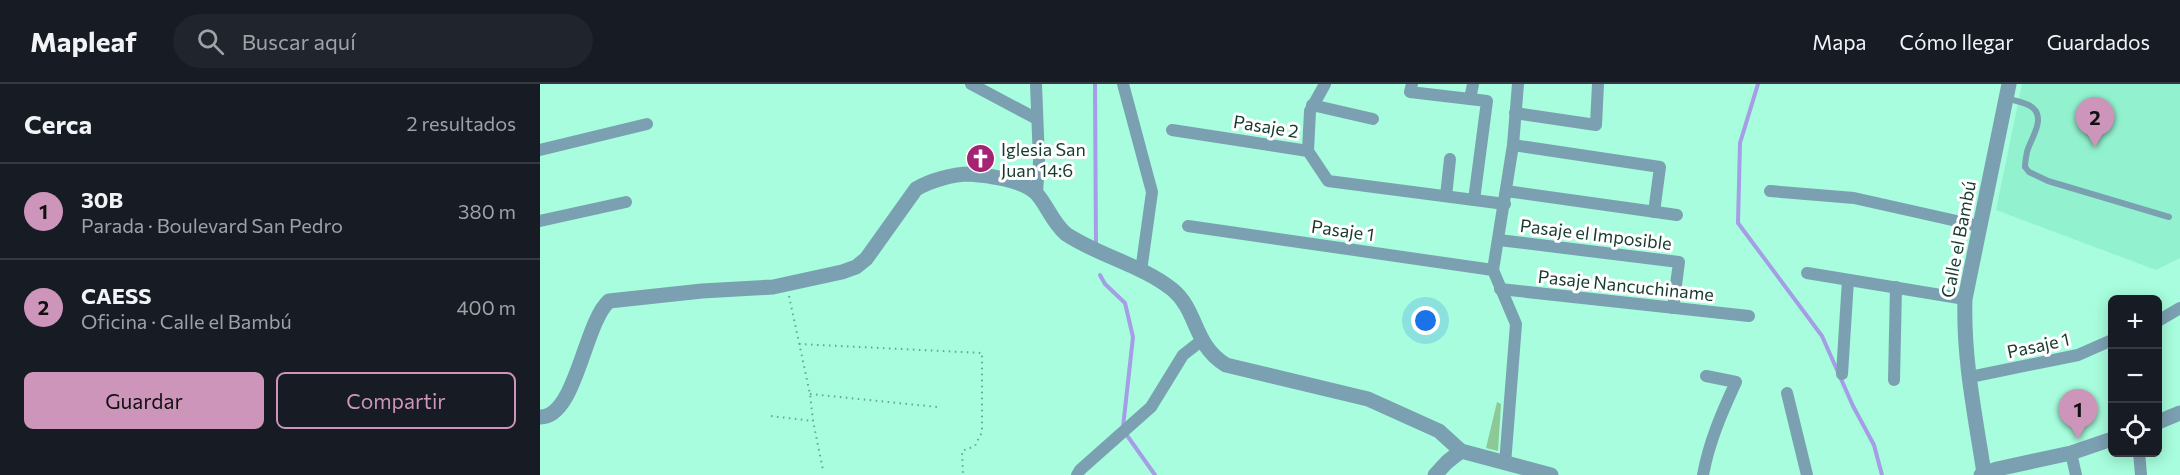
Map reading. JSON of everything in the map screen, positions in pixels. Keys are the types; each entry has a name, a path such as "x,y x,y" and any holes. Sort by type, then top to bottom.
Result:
{"street":[{"path":"971,84 1037,119"},
{"path":"1036,84 1040,161 1037,194"},
{"path":"1123,84 1152,192 1141,272"},
{"path":"1308,151 1310,111 1325,84"},
{"path":"1412,84 1410,92 1487,100 1474,200"},
{"path":"1470,99 1473,84"},
{"path":"1504,464 1516,324 1493,270 1513,145 1518,84"},
{"path":"1515,113 1596,125 1598,84"},
{"name":"Calle el Bambú","path":"1990,473 1970,377 1964,322 1965,299 2007,91"},
{"path":"1312,105 1373,119"},
{"path":"540,150 647,124"},
{"name":"Pasaje 2","path":"1172,130 1308,151 1328,181 1474,200 1506,197 1677,215"},
{"path":"1513,145 1660,167 1654,212"},
{"path":"1446,196 1450,159"},
{"path":"541,419 553,413 567,398 592,329 603,307 609,301 702,291 766,288 842,272 866,259 916,189 924,184 971,174 1020,183 1037,194 1053,221 1066,234 1162,283 1181,299 1187,307 1201,341 1216,358 1226,365 1368,399 1439,432 1461,451 1551,475"},
{"path":"1770,191 1854,198 1979,226"},
{"path":"540,221 626,202"},
{"name":"Pasaje 1","path":"1188,226 1493,270"},
{"name":"Pasaje el Imposible","path":"1499,240 1678,262 1673,308"},
{"path":"1806,273 1965,299"},
{"path":"1842,374 1848,280"},
{"path":"1894,380 1896,287"},
{"name":"Pasaje Nancuchiname","path":"1500,289 1749,316"},
{"path":"2162,318 2180,308"},
{"path":"1077,475 1151,407 1182,355 1201,341"},
{"name":"Pasaje 1","path":"1970,377 2078,356 2108,342"},
{"path":"1703,475 1720,417 1736,382 1706,376"},
{"path":"1787,393 1807,475"},
{"path":"2162,420 2180,413"},
{"path":"1990,473 2071,453 2108,440"},
{"path":"1435,475 1461,451"},
{"path":"2071,453 2076,475"},
{"path":"2139,457 2141,475"}],"lane":[{"path":"2007,91 2034,109 2037,114 2036,128 2026,153 2025,166 2029,172 2048,181 2169,217"}],"path":[{"path":"786,284 810,394 822,471"},
{"path":"799,344 982,353 982,432 975,446 962,451 963,475"},
{"path":"810,394 937,407"},
{"path":"771,416 813,421"}],"shaded area":[{"path":"2022,84 2180,84 2180,258 2156,270 1996,210"}],"building":[{"path":"1497,402 1501,404 1498,451 1486,448"}],"waterway":[{"path":"1095,84 1096,244"},
{"path":"1758,84 1740,143 1738,223 1822,336 1853,406 1874,445 1882,475"},
{"path":"1100,275 1105,284 1125,303 1133,337 1123,427"},
{"path":"1126,434 1155,475"}],"place":[{"name":"CAESS","path":"2095,147"},
{"name":"Iglesia San Juan 14:6","path":"980,159"},
{"name":"30B","path":"2078,439"}]}
